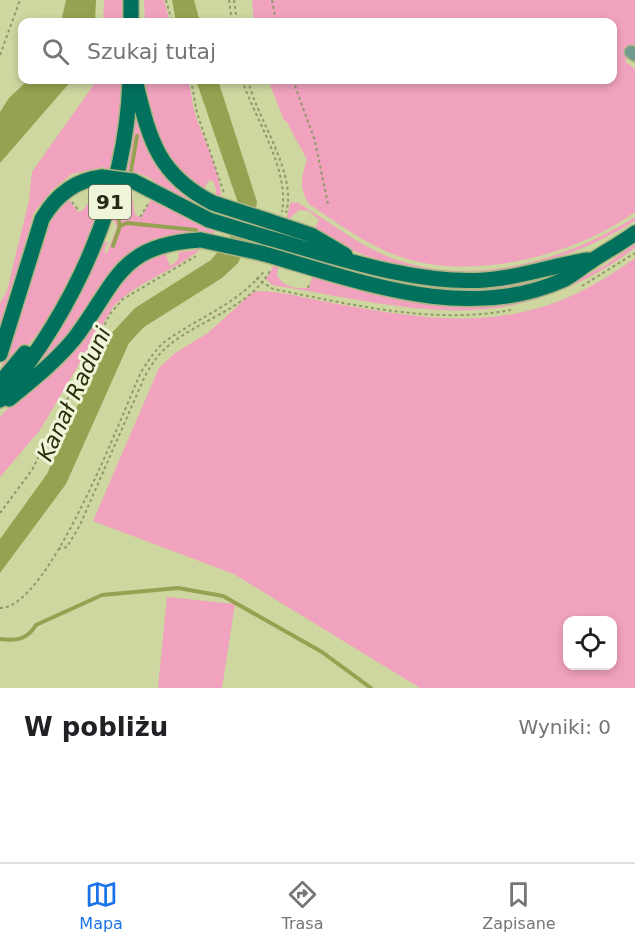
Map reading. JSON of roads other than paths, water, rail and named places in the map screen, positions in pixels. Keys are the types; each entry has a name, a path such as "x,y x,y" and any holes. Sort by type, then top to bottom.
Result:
{"main road":[{"path":"131,0 131,18"},
{"name":"91","path":"0,400 33,359 88,260 109,206 123,149 131,84"},
{"path":"133,84 151,141 157,154 177,179 219,201 279,217 355,261"},
{"path":"0,354 38,228 47,209 67,189 82,181 102,177 133,181 208,220 312,252 419,277 472,281 517,276 594,259"},
{"path":"0,406 61,354 107,287 125,266 160,246 200,247 382,288 446,298 487,297 564,280 635,233"},
{"name":"91","path":"0,383 59,315"}],"waterway":[{"path":"130,177 137,136"},
{"path":"113,246 120,226 118,217 128,184"},
{"path":"120,226 127,223 196,230"},
{"path":"0,639 11,640 25,637 36,625 102,595 178,588 223,596 322,652 371,688"}],"water label":[{"name":"Kanał Raduni","path":"74,394"}]}
